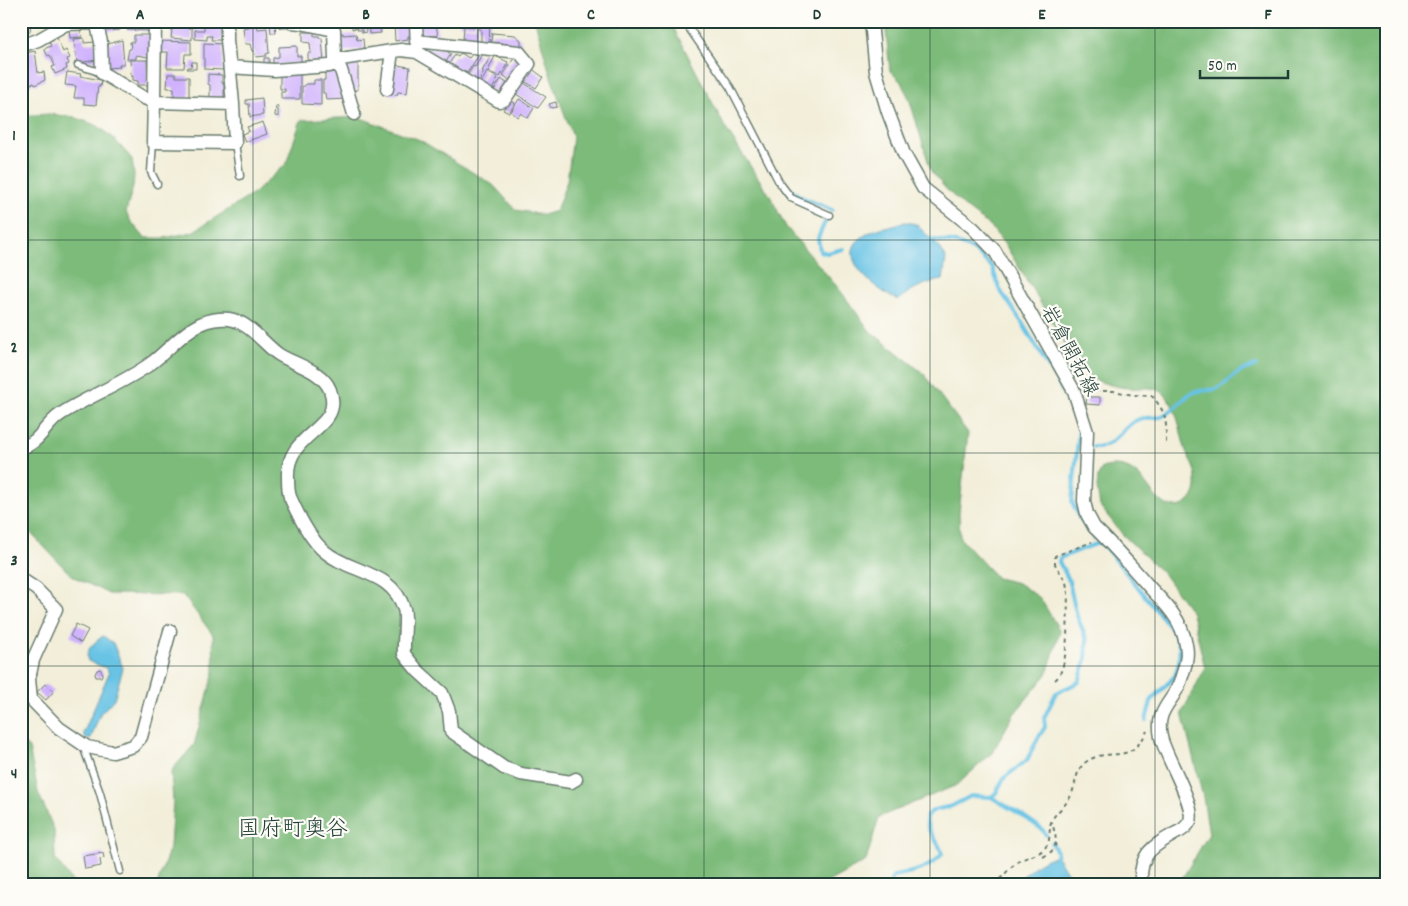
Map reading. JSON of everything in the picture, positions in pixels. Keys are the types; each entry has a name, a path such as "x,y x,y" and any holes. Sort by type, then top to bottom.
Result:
{"street":[{"path":"155,21 153,142 235,143 234,104 227,21"},
{"path":"283,21 334,30 335,59 341,70 354,114"},
{"path":"416,21 417,46"},
{"name":"岩倉開拓線","path":"870,21 876,72 888,112 904,154 923,188 973,228 995,251 1076,395 1087,432 1084,501 1088,514 1094,526 1173,614 1182,632 1187,647 1186,662 1180,684 1162,711 1160,723"},
{"path":"21,46 38,40 66,24 97,22 103,64 102,73 154,102 234,104"},
{"path":"230,67 274,70 329,66 338,64 341,59 417,46 519,52 529,64 504,100 499,101 417,46"},
{"path":"387,88 392,51"},
{"path":"21,448 32,444 59,415 150,364 185,333 201,324 215,320 230,320 242,324 279,354 321,377 329,388 332,399 331,413 320,426 302,440 293,452 287,469 288,492 300,520 324,550 346,565 387,582 400,599 405,612 404,654 417,670 442,693 449,711 451,731 504,768 521,774 572,782 576,779"},
{"path":"21,579 36,589 56,609 34,660 29,679 31,699 59,728 87,747 113,752 133,746 141,737 170,631"},
{"path":"1140,885 1142,862 1146,854 1158,843 1183,829 1190,821 1191,810 1165,752 1160,735 1160,723"}],"lane":[{"path":"684,21 730,87 779,182 791,198 829,216"},
{"path":"78,65 102,73"},
{"path":"153,142 151,172 158,184"},
{"path":"235,143 240,176"},
{"path":"82,744 100,793 120,871"}],"path":[{"path":"1076,395 1092,390 1114,391 1133,396 1152,396 1161,407 1166,418 1166,444"},
{"path":"1055,680 1059,676 1064,664 1068,594 1066,582 1055,564 1055,556 1105,537"},
{"path":"994,885 1019,862 1038,854 1048,844 1052,820 1067,804 1080,768 1086,762 1095,758 1125,753 1135,749 1141,744 1149,728 1160,723"},
{"path":"1043,857 1053,852 1056,846 1052,820"}],"green space":[{"path":"535,21 670,21 726,129 770,196 786,227 839,289 870,331 923,373 968,433 959,512 960,538 997,578 1018,583 1040,598 1060,631 1047,674 1014,714 992,753 957,785 879,817 866,861 822,885 157,885 170,847 173,801 171,771 194,745 214,672 213,635 183,595 109,594 72,576 21,523 21,116 49,114 74,117 98,126 114,139 132,159 133,187 126,212 131,222 145,238 165,238 192,232 252,195 286,164 301,120 358,117 420,140 493,185 516,210 543,215 556,211 567,181 573,137 551,77"},
{"path":"885,21 1387,21 1387,885 1178,885 1209,834 1203,797 1182,713 1205,668 1192,613 1163,573 1123,535 1100,506 1097,488 1098,477 1102,468 1122,467 1138,475 1163,503 1176,507 1187,503 1194,494 1196,476 1186,451 1177,416 1167,397 1159,390 1119,387 1099,382 1088,376 1080,368 1006,246 991,227 966,208 931,171 909,98 901,82 890,71"},
{"path":"21,740 29,748 38,792 54,830 55,859 75,885 21,885"}],"water":[{"path":"905,222 916,224 941,249 946,258 943,280 919,287 899,300 882,291 863,275 856,265 853,256 854,246 866,234 877,229"},
{"path":"103,636 113,643 123,668 114,699 100,714 91,738 86,739 84,732 109,673 106,668 88,661 87,657 91,647"},
{"path":"1052,857 1058,858 1075,885 1015,885 1032,868"}],"building":[{"path":"21,21 31,21 30,32 21,32"},
{"path":"106,21 125,21 125,26 120,26 120,30 107,31"},
{"path":"127,21 147,21 149,31 127,30"},
{"path":"173,21 189,21 188,28 192,28 192,40 171,38"},
{"path":"200,21 222,21 222,40 211,40 212,36 207,36 207,40 195,39 195,30 204,30 204,25 200,25"},
{"path":"352,21 364,21 366,32 362,33 362,30 357,30 357,28 352,29"},
{"path":"368,21 379,21 381,33 369,34"},
{"path":"392,21 409,21 411,36 408,36 408,39 395,41 394,24 392,24"},
{"path":"421,21 425,21 426,24 436,24 438,36 424,36 424,34 421,34"},
{"path":"459,21 475,21 475,25 459,24"},
{"path":"478,21 490,21 489,45 481,45 481,29 478,29"},
{"path":"270,24 275,24 276,33 271,33"},
{"path":"257,25 258,29 267,28 269,53 266,56 256,57 250,44 245,44 243,28"},
{"path":"464,26 477,27 476,42 463,40"},
{"path":"80,28 82,37 70,38 69,29"},
{"path":"303,32 314,32 314,36 322,38 324,63 311,63 311,60 308,60 308,53 311,53 310,43 303,42"},
{"path":"343,33 343,35 356,34 357,40 363,39 364,49 340,52 336,34"},
{"path":"492,33 515,35 521,40 521,48 516,47 516,45 491,42"},
{"path":"134,35 149,35 148,57 136,55 136,59 127,59 129,49 131,49 130,42 134,42"},
{"path":"57,38 63,52 66,50 70,58 67,59 69,64 66,65 67,69 55,74 52,67 55,66 50,55 48,56 44,49 51,46 49,41"},
{"path":"84,38 84,43 95,42 97,60 77,63 74,39"},
{"path":"122,40 124,64 119,64 120,67 108,68 108,61 105,61 103,47 108,47 108,44"},
{"path":"159,41 191,42 191,54 185,54 184,68 167,68 168,52 159,52"},
{"path":"204,43 223,44 223,70 204,69"},
{"path":"297,46 297,56 301,56 301,63 273,65 273,58 279,57 279,47"},
{"path":"424,48 442,48 451,54 444,65 422,51"},
{"path":"35,51 38,73 44,72 45,80 35,85 34,83 21,87 21,77 23,76 21,54"},
{"path":"474,52 479,55 467,73 463,70 461,73 448,65 455,55 458,57 461,53 469,58"},
{"path":"483,52 491,56 482,71 484,72 480,79 482,81 487,72 498,78 492,90 466,78 473,66 475,67"},
{"path":"495,56 508,62 500,77 488,71"},
{"path":"264,58 269,58 269,65 264,65"},
{"path":"514,58 523,64 511,81 503,75"},
{"path":"130,60 147,60 148,85 138,85 138,81 133,80"},
{"path":"358,60 358,90 349,90 342,62"},
{"path":"192,62 196,62 196,69 187,69 191,67"},
{"path":"396,65 410,67 407,93 389,94"},
{"path":"531,68 543,77 536,88 524,81"},
{"path":"67,72 101,80 100,87 98,86 96,105 84,104 84,98 74,98 76,86 65,85"},
{"path":"339,72 346,99 326,100 325,93 323,93 325,73"},
{"path":"168,74 176,74 176,77 189,77 189,98 174,98 174,88 167,88"},
{"path":"208,74 222,75 224,98 210,98"},
{"path":"280,74 300,74 300,99 281,99 281,92 285,92 285,89 280,89"},
{"path":"501,79 508,84 501,95 493,92"},
{"path":"314,80 321,80 321,105 302,104 302,86 314,84"},
{"path":"521,83 546,97 538,108 516,94 518,92 516,90"},
{"path":"262,98 263,115 250,117 249,104 246,104 246,100"},
{"path":"519,99 534,108 528,118 521,113 518,117 511,112"},
{"path":"510,100 515,103 509,113 503,110"},
{"path":"556,102 557,107 551,108 549,104"},
{"path":"276,106 278,106 278,117 275,116"},
{"path":"263,122 267,134 245,142 242,134 249,131 247,127"},
{"path":"1087,397 1100,397 1100,405 1086,404"},
{"path":"76,624 88,630 81,643 70,636"},
{"path":"100,669 103,673 101,677 96,677 97,670"},
{"path":"45,684 54,691 46,700 37,692"},
{"path":"103,853 104,858 100,859 101,866 85,869 83,856"}],"waterway":[{"path":"792,190 799,196 832,210"},
{"path":"825,222 818,238 820,251 827,253 843,249"},
{"path":"928,239 957,243 974,250 992,267 1000,290 1060,386 1074,414 1079,430 1072,502 1081,520 1095,538"},
{"path":"1093,447 1113,441 1131,423 1137,420 1157,418 1165,415 1193,392 1216,389 1245,369 1256,366"},
{"path":"991,797 996,793 1004,778 1027,760 1045,727 1044,718 1056,693 1079,682 1086,659 1087,640 1077,616 1068,578 1059,562 1060,558 1101,542 1175,633 1180,647 1179,663 1175,676 1151,701 1146,720"},
{"path":"893,885 891,880 894,876 914,872 926,867 942,854 928,826 927,815 934,810 952,806 971,796 991,797 1042,829 1046,835"},
{"path":"1052,843 1057,852 1055,861"}],"district":[{"name":"国府町奥谷","path":"293,827"}]}
